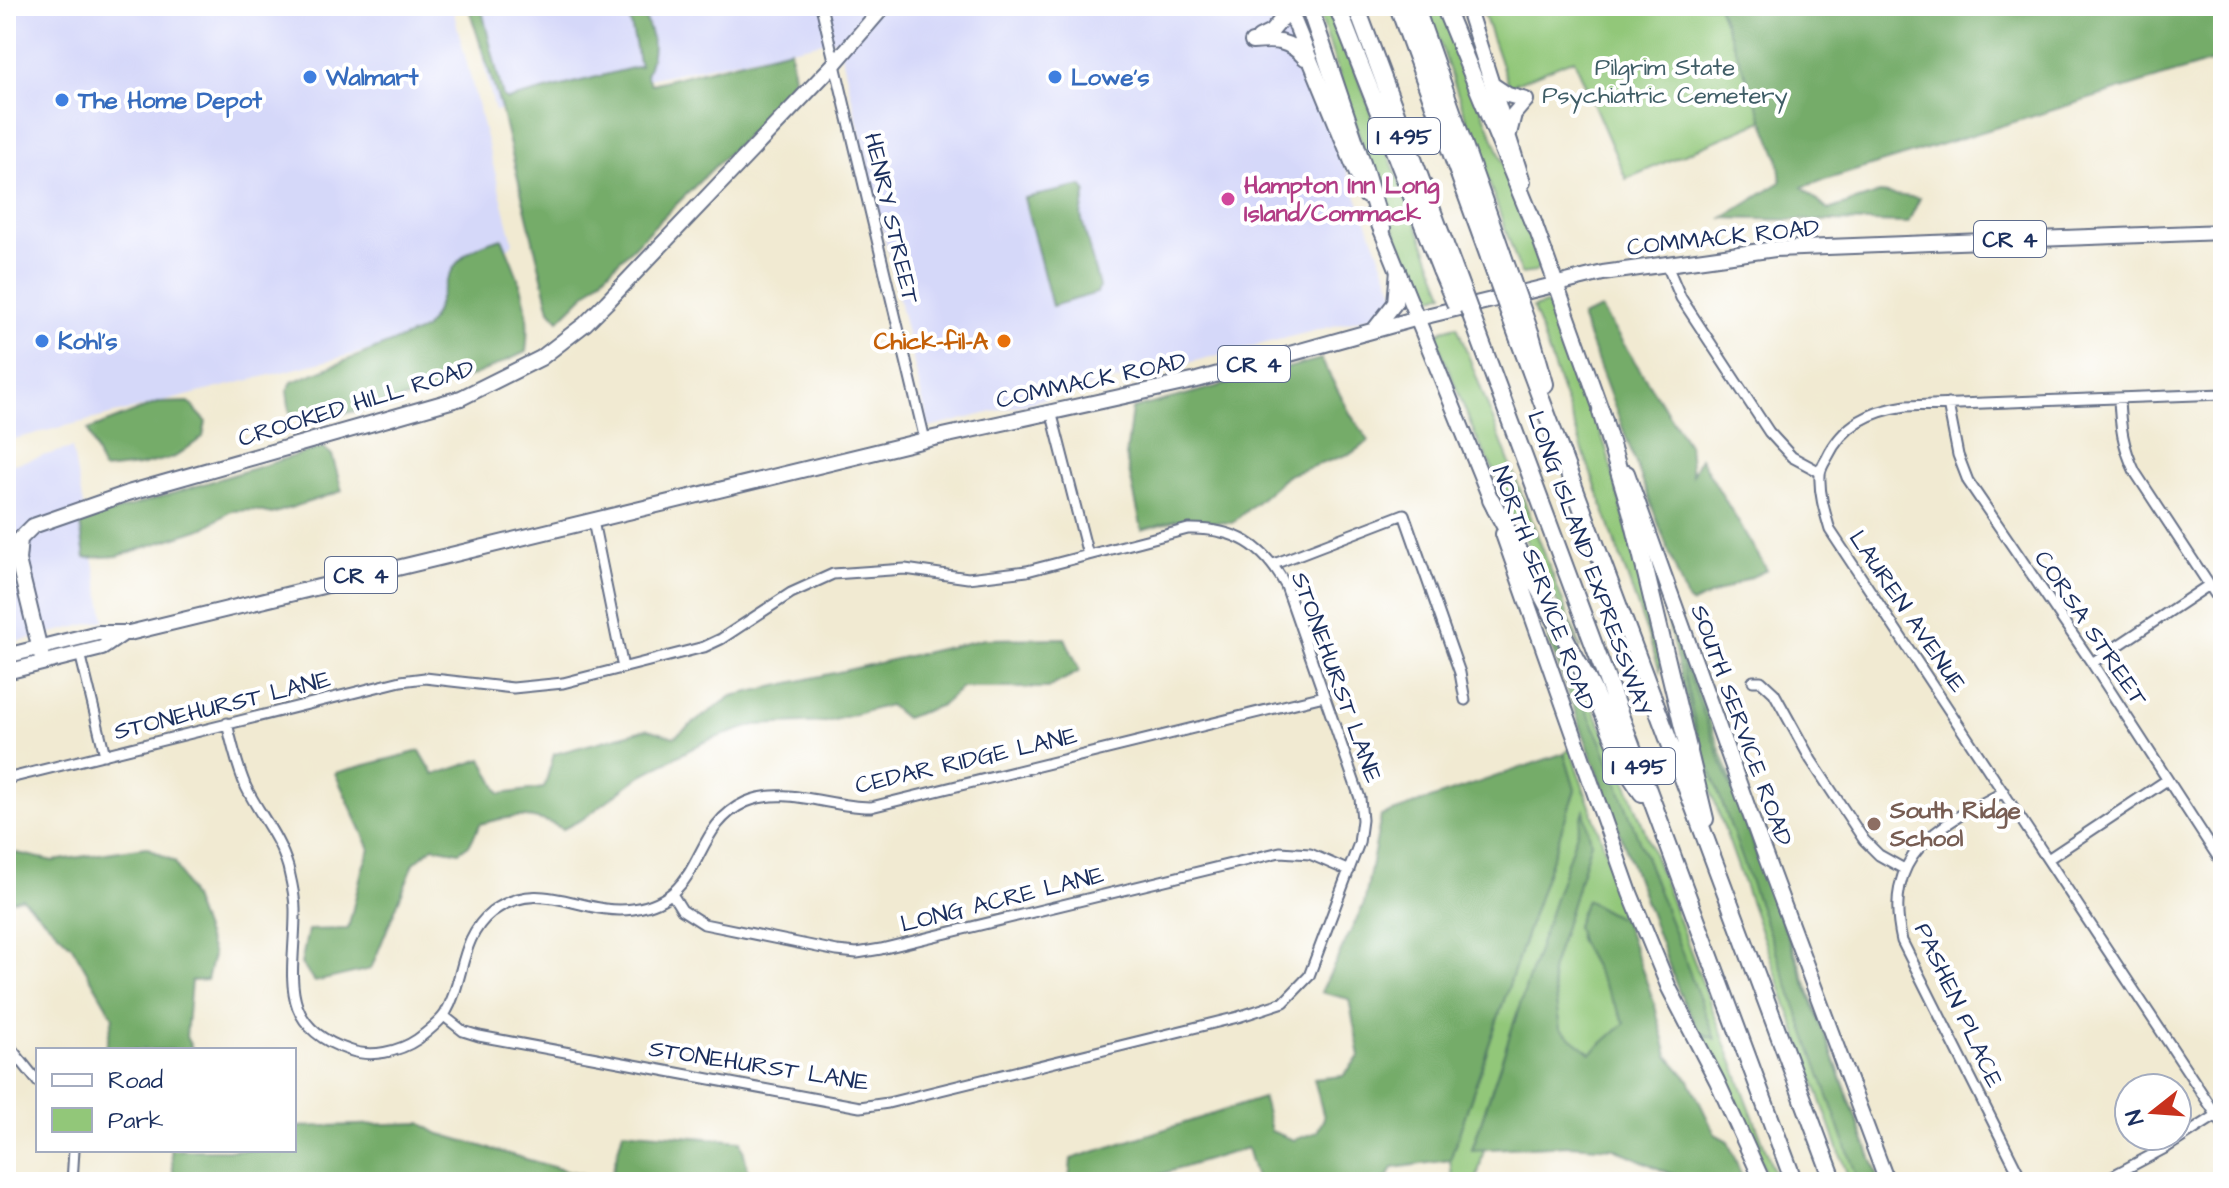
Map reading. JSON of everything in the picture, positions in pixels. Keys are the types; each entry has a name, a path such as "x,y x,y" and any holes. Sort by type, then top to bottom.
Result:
{"highway":[{"path":"1309,6 1382,229"},
{"path":"1337,6 1447,268"},
{"name":"I 495","path":"1356,6 1447,268"},
{"name":"LONG ISLAND EXPRESSWAY","path":"1398,6 1496,255 1559,448 1834,1182"},
{"path":"1415,6 1496,255"},
{"path":"1444,6 1534,225"},
{"name":"LONG ISLAND EXPRESSWAY","path":"1447,268 1525,458 1794,1182"},
{"path":"1601,412 1631,511 1716,872"},
{"path":"1491,500 1592,688 1630,775 1658,816"}],"main road":[{"name":"CROOKED HILL ROAD","path":"22,535 45,520 109,499 461,398 528,366 563,343 596,314 835,63 884,6"},
{"path":"1281,6 1281,20 1274,30 1252,42 1279,40 1290,43 1312,67"},
{"name":"NORTH SERVICE ROAD","path":"1288,6 1491,500 1630,893 1669,988 1717,1081 1763,1182"},
{"name":"SOUTH SERVICE ROAD","path":"1467,6 1554,284 1668,582 1729,759 1887,1182"},
{"path":"1493,85 1508,95 1526,100 1514,114 1509,134"},
{"name":"COMMACK ROAD","path":"6,672 98,633 121,635 925,440 1197,380 1418,318 1554,284 1666,263 1775,249 2223,232"},
{"path":"1374,331 1395,303 1398,270"},
{"path":"22,535 14,565 42,655"},
{"name":"COMMACK ROAD","path":"6,656 80,653 102,648 121,635"}],"street":[{"name":"HENRY STREET","path":"821,6 925,440"},
{"path":"1666,263 1681,298 1752,409 1792,457 1820,472 1839,438 1856,422 1880,410 1948,404 2223,394"},
{"path":"2119,398 2120,430 2125,452 2148,493 2223,606"},
{"name":"CORSA STREET","path":"1948,404 1958,455 1968,481 2092,663 2223,865"},
{"path":"1051,411 1088,555"},
{"name":"LAUREN AVENUE","path":"1820,472 1822,504 1830,530 2223,1125"},
{"path":"1274,564 1404,514 1460,673 1465,700"},
{"path":"593,521 623,668"},
{"name":"STONEHURST LANE","path":"6,779 401,681 425,678 499,687 563,683 704,647 791,593 833,574 905,569 968,578 1027,571 1178,531 1213,529 1246,542 1274,564 1286,586 1360,798 1362,820 1359,843 1309,976 1284,1002 1238,1017 888,1103 860,1107 479,1036 463,1031 444,1016"},
{"path":"6,545 22,535"},
{"path":"2092,663 2209,585"},
{"path":"80,653 105,755"},
{"path":"1753,681 1761,681 1774,693 1811,760 1864,840 1879,855 1904,869"},
{"name":"CEDAR RIDGE LANE","path":"672,894 692,871 709,835 725,815 746,802 768,796 871,807 1324,696"},
{"path":"227,723 233,753 247,788 275,832 287,866 295,905 291,973 294,997 304,1019 322,1038 338,1047 358,1053 379,1054 415,1041 444,1016 460,979 469,940 482,921 496,910 527,897 546,895 611,909 633,909 672,894"},
{"path":"2048,859 2167,780"},
{"name":"PASHEN PLACE","path":"2004,792 1923,842 1904,869 1897,918 1902,941 2023,1182"},
{"name":"LONG ACRE LANE","path":"672,894 682,910 704,924 857,953 1280,852 1310,854 1349,871"},
{"path":"6,1042 36,1080"},
{"path":"2101,1182 2167,1147 2217,1115"},
{"path":"72,1182 74,1152"}],"shaded area":[{"path":"6,6 452,6 513,242 442,332 6,441"},
{"path":"470,6 1282,6 1401,309 929,428 838,39 495,111"},
{"path":"72,448 105,620 6,644 6,466"}],"green space":[{"path":"468,6 481,6 503,97 507,100 640,66 627,6 641,6 650,33 653,46 646,75 651,84 790,49 794,77 773,109 559,320 550,310 500,105"},
{"path":"1317,6 1329,6 1444,293 1427,300 1424,295 1420,296 1361,141"},
{"path":"1427,6 1440,6 1498,149 1540,267 1535,272 1521,274"},
{"name":"Pilgrim State Psychiatric Cemetery","path":"1481,6 1866,6 1837,89 1626,179 1574,59 1509,86"},
{"path":"1718,6 2223,6 2223,58 1802,187 1828,210 1880,193 1920,198 1908,223 1723,218 1781,182 1778,157"},
{"path":"1082,186 1086,191 1081,216 1099,287 1097,293 1052,306 1024,198"},
{"path":"502,238 526,306 526,352 438,389 395,402 321,416 302,417 290,413 287,391 292,382 423,330 433,316 447,279 458,262 481,245"},
{"path":"1546,304 1553,306 1606,448 1662,661 1660,670 1533,308"},
{"path":"1601,309 1689,446 1692,475 1700,458 1767,570 1692,604 1687,600 1581,317"},
{"path":"1457,326 1581,649 1505,500 1508,498 1476,437 1435,336"},
{"path":"1321,359 1369,441 1352,453 1288,475 1232,523 1175,520 1142,530 1126,457 1132,409"},
{"path":"188,402 206,421 203,437 175,457 139,466 103,470 88,430 157,403"},
{"path":"323,447 332,455 342,491 272,514 254,510 231,511 204,528 118,556 85,558 80,522"},
{"path":"1660,587 1880,1182 1850,1182 1702,766"},
{"path":"1532,595 1536,595 1616,755 1778,1182 1769,1182 1749,1131 1679,992"},
{"path":"1532,595 1601,741 1715,1039 1699,1032 1679,992"},
{"path":"1065,638 1080,671 1048,688 961,688 942,705 905,718 889,705 827,722 755,725 706,741 642,775 583,819 563,829 541,820 522,817 480,824 470,844 459,852 433,847 414,863 371,969 315,982 301,964 308,930 348,929 370,849 335,773 420,751 434,775 482,759 500,794 544,788 554,754 647,729 674,737 732,696 984,639"},
{"path":"1678,646 1880,1182 1859,1182 1697,733"},
{"path":"1570,749 1627,912 1624,921 1586,901 1576,926 1580,941 1625,1023 1591,1054 1560,1029 1551,971 1591,842 1584,813 1472,1149 1484,1149 1476,1182 1453,1182 1450,1160 1575,790 1564,753"},
{"path":"1564,753 1575,790 1450,1160 1393,1168 1387,1178 1374,1182 1257,1182 1247,1148 1135,1182 1069,1182 1071,1159 1263,1098 1271,1131 1294,1140 1317,1132 1324,1118 1314,1079 1343,1076 1360,1056 1349,999 1321,992 1364,904 1381,816"},
{"path":"1584,811 1591,842 1551,971 1560,1029 1591,1053 1625,1023 1580,941 1576,926 1586,900 1624,921 1654,1002 1668,1056 1689,1080 1715,1134 1728,1141 1744,1182 1695,1182 1614,1148 1569,1145 1472,1150"},
{"path":"146,847 175,862 213,955 207,980 191,981 186,1037 192,1048 105,1048 113,1017 72,946 22,898 6,902 8,851 53,861"},
{"path":"421,1123 437,1133 560,1169 610,1180 623,1131 741,1141 751,1182 174,1182 171,1152 296,1152 296,1127"}],"place":[{"name":"Walmart","path":"310,77"},
{"name":"Lowe's","path":"1055,77"},
{"name":"The Home Depot","path":"62,100"},
{"name":"Hampton Inn Long Island/Commack","path":"1228,199"},
{"name":"Kohl's","path":"42,341"},
{"name":"Chick-fil-A","path":"1004,341"},
{"name":"South Ridge School","path":"1874,824"}]}
